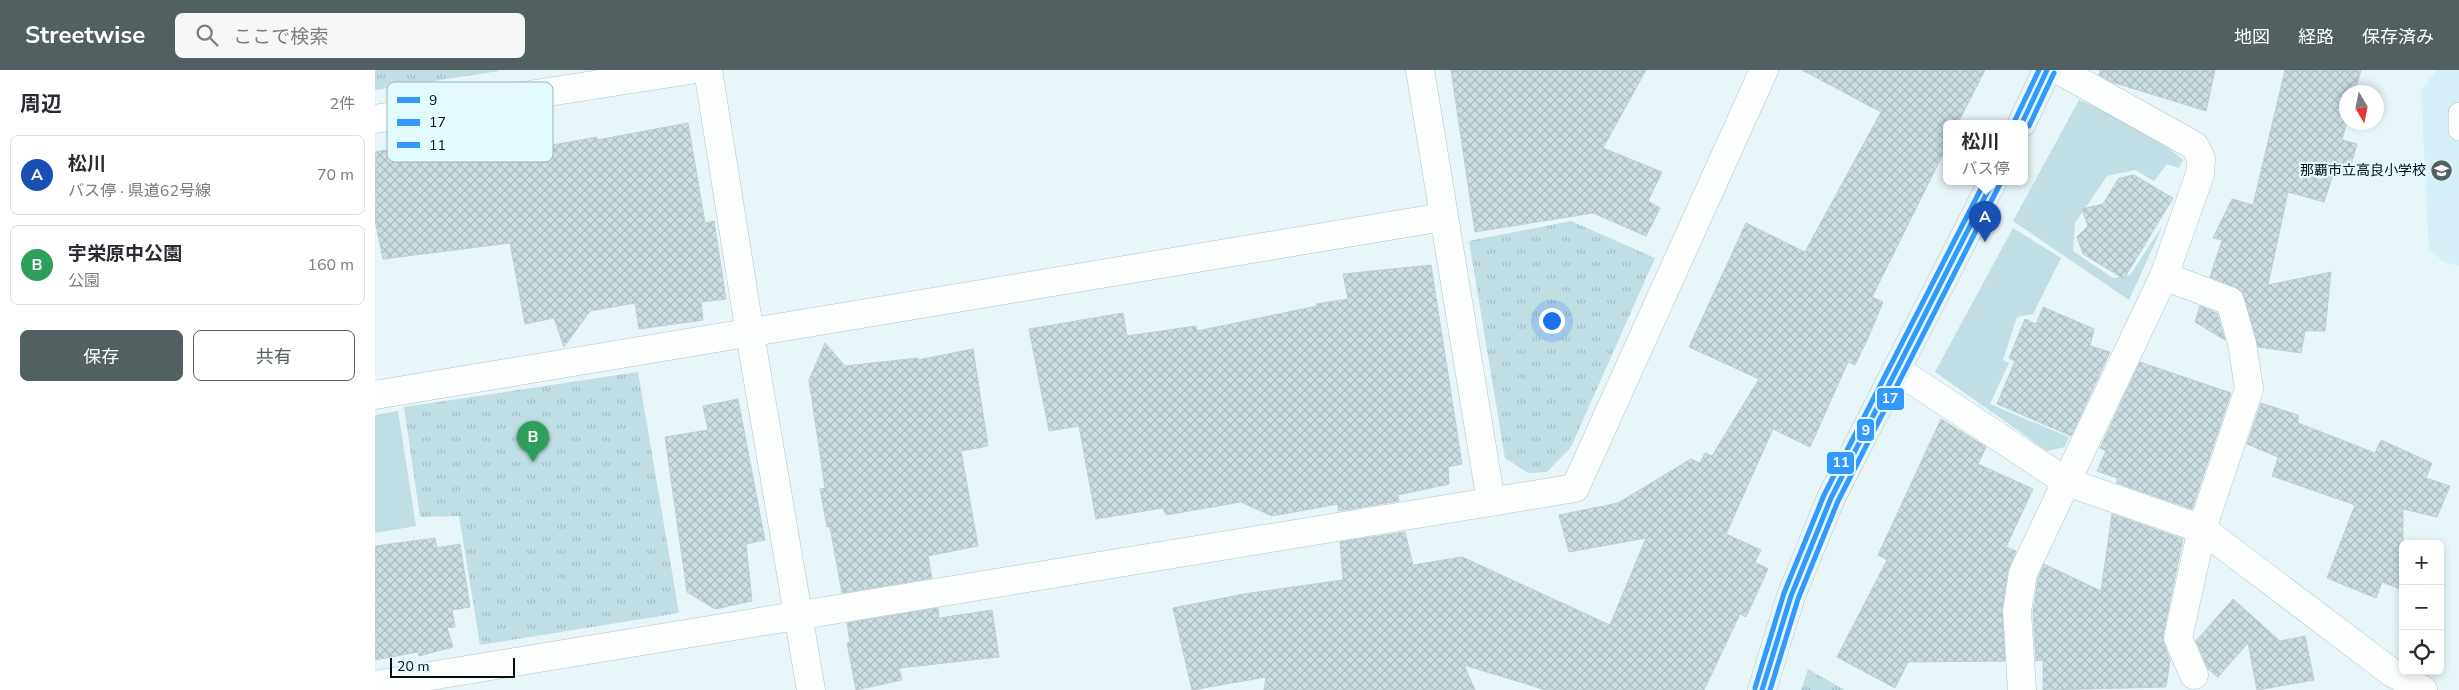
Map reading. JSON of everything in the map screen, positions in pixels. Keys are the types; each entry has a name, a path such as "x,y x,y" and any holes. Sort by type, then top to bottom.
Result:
{"main road":[{"path":"2023,120 2047,70"},
{"path":"1762,690 1791,596 1823,516 1856,447 1991,185"}],"street":[{"path":"553,91 690,70"},
{"path":"708,70 750,334 811,690"},
{"path":"1420,70 1491,502"},
{"path":"375,685 1575,488 1764,70"},
{"path":"2022,690 2017,611 2023,573 2164,276 2200,174 2201,159 2195,146 2059,70"},
{"path":"375,395 1443,217"},
{"path":"2164,276 2230,301 2242,343 2249,389 2203,529 2178,638 2194,675"},
{"path":"1897,370 2067,482 2203,529 2391,672 2423,690"}],"lane":[{"path":"2459,113 2459,130"}],"shaded area":[{"name":"那覇市立高良小学校","path":"2437,70 2459,70 2459,266 2444,262 2429,249 2421,91"}],"green space":[{"path":"375,70 499,70 427,82 387,82 387,88 375,90"},
{"path":"2079,100 2106,111 2134,126 2160,142 2183,160 2179,168 2167,164 2154,181 2135,170 2107,176 2075,223 2073,251 2113,278 2130,275 2163,225 2129,300 2013,221"},
{"path":"1571,221 1655,258 1571,447 1547,472 1528,473 1505,458 1469,241"},
{"path":"2013,228 2061,258 2033,314 2017,317 2003,360 2009,363 1990,404 2069,437 2065,447 2047,451 1935,372"},
{"path":"638,372 679,613 480,645 459,516 420,517 404,407"},
{"path":"398,411 416,526 375,533 375,415"},
{"path":"1808,669 1845,690 1801,690"}],"building":[{"path":"1451,70 1646,70 1603,148 1662,172 1648,201 1660,208 1646,236 1593,213 1475,232"},
{"path":"1802,70 1985,70 1960,120 1943,120 1943,154 1872,297 1883,302 1855,365 1848,362 1810,447 1773,429 1726,534 1761,550 1755,562 1768,569 1746,617 1740,614 1704,690 1546,690 1464,665 1475,690 1264,690 1266,677 1192,690 1173,608 1244,594 1343,580 1340,542 1405,532 1413,565 1462,557 1610,625 1646,538 1569,552 1559,515 1618,503 1691,459 1700,463 1705,453 1712,456 1759,379 1689,347 1746,223 1805,252 1881,112"},
{"path":"2100,70 2215,70 2206,111 2112,82 2099,75"},
{"path":"2285,70 2361,70 2357,85 2339,85 2339,130 2345,130 2342,140 2357,144 2348,176 2334,172 2324,202 2288,192 2268,285 2331,272 2325,331 2305,331 2301,353 2258,347 2242,291 2210,277 2222,240 2213,238 2232,199 2253,205"},
{"path":"688,123 705,223 714,221 726,299 701,302 703,320 639,329 635,303 590,311 564,347 554,318 525,324 510,243 383,259 375,220 375,152 387,150 387,162 553,162 553,145 597,137 597,140"},
{"path":"2134,175 2173,198 2124,279 2083,254 2077,237 2088,226 2082,209 2103,204 2119,178"},
{"path":"1431,265 1462,464 1448,467 1449,484 1398,495 1399,501 1338,511 1338,504 1272,516 1241,502 1166,515 1163,508 1096,519 1079,426 1049,431 1029,329 1123,313 1127,336 1196,326 1197,331 1317,306 1316,304 1348,299 1343,274"},
{"path":"2200,306 2217,313 2225,340 2195,322"},
{"path":"2043,307 2094,329 2090,346 2110,352 2071,436 1997,404 2015,361 2009,358 2025,319 2036,324"},
{"path":"825,343 845,366 918,358 918,360 973,349 988,446 961,451 978,546 928,556 932,578 842,593 830,527 827,527 820,489 825,488 809,380"},
{"path":"2140,362 2231,393 2192,509 2117,483 2117,478 2097,471 2106,451 2100,448"},
{"path":"738,399 765,540 746,544 752,601 715,609 687,592 665,437 708,430 703,406"},
{"path":"2261,403 2298,415 2298,423 2375,453 2381,440 2432,463 2426,478 2450,486 2437,517 2403,509 2403,540 2399,540 2399,588 2382,582 2376,598 2327,578 2355,505 2272,476 2278,457 2247,444"},
{"path":"1941,419 1986,447 1978,464 2033,489 2006,547 2016,551 2008,570 2002,609 2005,661 1908,662 1895,688 1837,657 1887,560 1878,555"},
{"path":"2112,514 2183,539 2163,635 2170,660 2166,687 2043,690 2043,660 2036,661 2033,612 2038,578 2044,564 2101,591"},
{"path":"435,538 437,548 460,544 470,607 452,610 455,627 447,628 453,647 419,656 418,652 375,660 375,546"},
{"path":"2233,599 2280,641 2305,636 2314,680 2257,690 2248,643 2218,677 2208,669 2196,641"},
{"path":"938,608 939,618 992,610 999,657 899,668 902,680 856,690 847,643 850,642 847,623"}],"transit line":[{"name":"11","path":"2015,120 2039,70"},
{"name":"9","path":"2023,120 2047,70"},
{"name":"17","path":"2029,126 2054,73"},
{"name":"11","path":"1755,688 1784,593 1824,495 1983,185"},
{"name":"9","path":"1762,690 1791,596 1831,498 1991,185"},
{"name":"17","path":"1770,690 1798,599 1838,501 1999,185"}],"place":[{"name":"那覇市立高良小学校","path":"2442,170"},
{"name":"松川","path":"1985,242"},
{"name":"宇栄原中公園","path":"533,462"}]}
